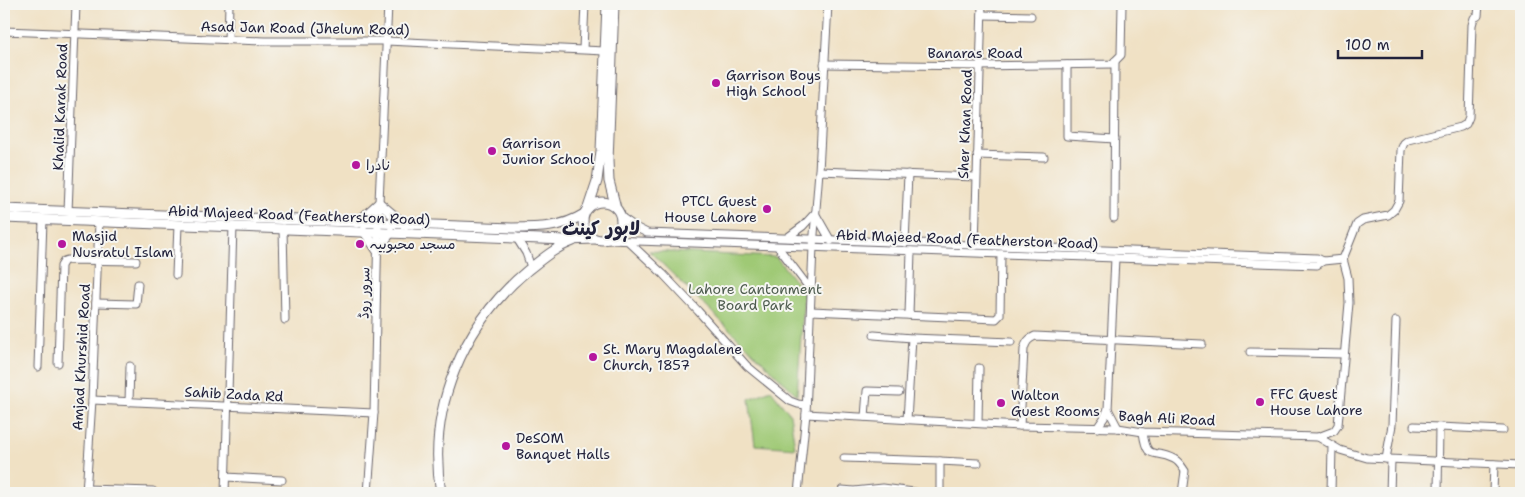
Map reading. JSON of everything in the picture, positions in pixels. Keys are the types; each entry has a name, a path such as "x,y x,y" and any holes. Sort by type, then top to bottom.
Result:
{"main road":[{"path":"607,4 599,168 596,186 583,221 588,235 594,239 604,241 615,236 622,224 610,181 608,160 614,4"},
{"path":"586,211 599,202 605,202 616,208"},
{"path":"357,223 379,203 405,225"},
{"name":"Abid Majeed Road (Featherston Road)","path":"4,210 357,223 391,232 578,240 594,239"},
{"name":"Abid Majeed Road (Featherston Road)","path":"4,218 364,231 405,225 543,228 562,225 586,211"},
{"path":"364,231 377,250 391,232"},
{"path":"441,493 437,455 439,427 452,377 465,348 484,317 500,297 532,267 559,247 578,240"}],"street":[{"name":"Khalid Karak Road","path":"68,212 76,4"},
{"path":"228,40 229,4"},
{"name":"سرور روڈ","path":"368,493 374,413 377,250 388,4"},
{"path":"583,49 584,4"},
{"path":"798,493 806,414 812,247 819,171 828,4"},
{"name":"Sher Khan Road","path":"975,246 982,4"},
{"path":"1114,218 1115,61 1121,55 1122,4"},
{"path":"1318,437 1334,430 1338,425 1349,296 1344,259 1357,224 1363,220 1388,215 1397,206 1404,143 1466,124 1469,117 1472,25 1474,18 1478,16 1479,4"},
{"path":"982,16 1031,16"},
{"name":"Asad Jan Road (Jhelum Road)","path":"4,31 228,40 386,41 605,51"},
{"name":"Banaras Road","path":"824,64 979,66 1112,64 1115,61"},
{"path":"1067,65 1066,136 1115,139"},
{"path":"977,156 1044,157"},
{"path":"819,171 976,177"},
{"path":"906,243 908,174"},
{"path":"788,237 803,226 815,213"},
{"path":"815,213 831,240"},
{"name":"Abid Majeed Road (Featherston Road)","path":"621,217 647,233 906,243 1001,254 1318,265 1323,261"},
{"path":"38,367 43,220"},
{"name":"Amjad Khurshid Road","path":"86,491 92,400 99,222"},
{"path":"176,275 178,224"},
{"path":"225,493 233,226"},
{"path":"283,228 285,320"},
{"path":"516,237 532,267"},
{"name":"Abid Majeed Road (Featherston Road)","path":"609,240 911,251 960,249 975,246 1317,258 1323,261 1344,259"},
{"path":"629,242 663,274 747,366 790,401 806,405"},
{"path":"778,247 811,289"},
{"path":"909,315 911,251"},
{"path":"810,311 996,319 1000,315 1001,254"},
{"path":"1097,428 1108,409 1115,258"},
{"path":"58,363 61,266 64,261 136,261"},
{"path":"96,303 136,304 138,284"},
{"path":"1390,493 1389,460 1396,321"},
{"path":"874,335 1012,342"},
{"path":"1020,426 1024,349 1029,338 1035,336 1202,344"},
{"path":"907,420 912,338"},
{"path":"1250,352 1344,354"},
{"path":"129,402 130,366"},
{"path":"978,423 979,368"},
{"path":"865,418 868,392 870,390 899,392"},
{"name":"Sahib Zada Rd","path":"92,400 374,413"},
{"path":"1108,409 1118,428"},
{"name":"Bagh Ali Road","path":"806,414 1020,426 1118,428 1143,432 1318,437"},
{"path":"1414,426 1502,430"},
{"path":"1438,493 1439,427"},
{"path":"1143,432 1145,446 1149,452 1176,459 1185,470 1182,493"},
{"path":"1318,437 1332,446 1357,456 1389,460 1521,465"},
{"path":"1331,493 1332,446"},
{"path":"844,458 978,463"},
{"path":"940,462 940,493"},
{"path":"1493,493 1494,464"},
{"path":"226,478 282,480"},
{"path":"842,490 854,491 883,488 921,493"},
{"path":"86,491 153,491"}],"green space":[{"name":"Lahore Cantonment Board Park","path":"649,251 776,257 804,292 797,395"},
{"path":"771,390 790,414 795,448 755,445 749,399"}],"place":[{"name":"Garrison Boys High School","path":"716,83"},
{"name":"Garrison Junior School","path":"492,151"},
{"name":"نادرا","path":"356,165"},
{"name":"PTCL Guest House Lahore","path":"767,209"},
{"name":"Masjid Nusratul Islam","path":"62,244"},
{"name":"مسجد محبوبیہ","path":"360,244"},
{"name":"St. Mary Magdalene Church, 1857","path":"593,357"},
{"name":"FFC Guest House Lahore","path":"1260,402"},
{"name":"Walton Guest Rooms","path":"1001,403"},
{"name":"DeSOM Banquet Halls","path":"506,446"}],"district":[{"name":"لاہور کینٹ","path":"601,228"}]}
